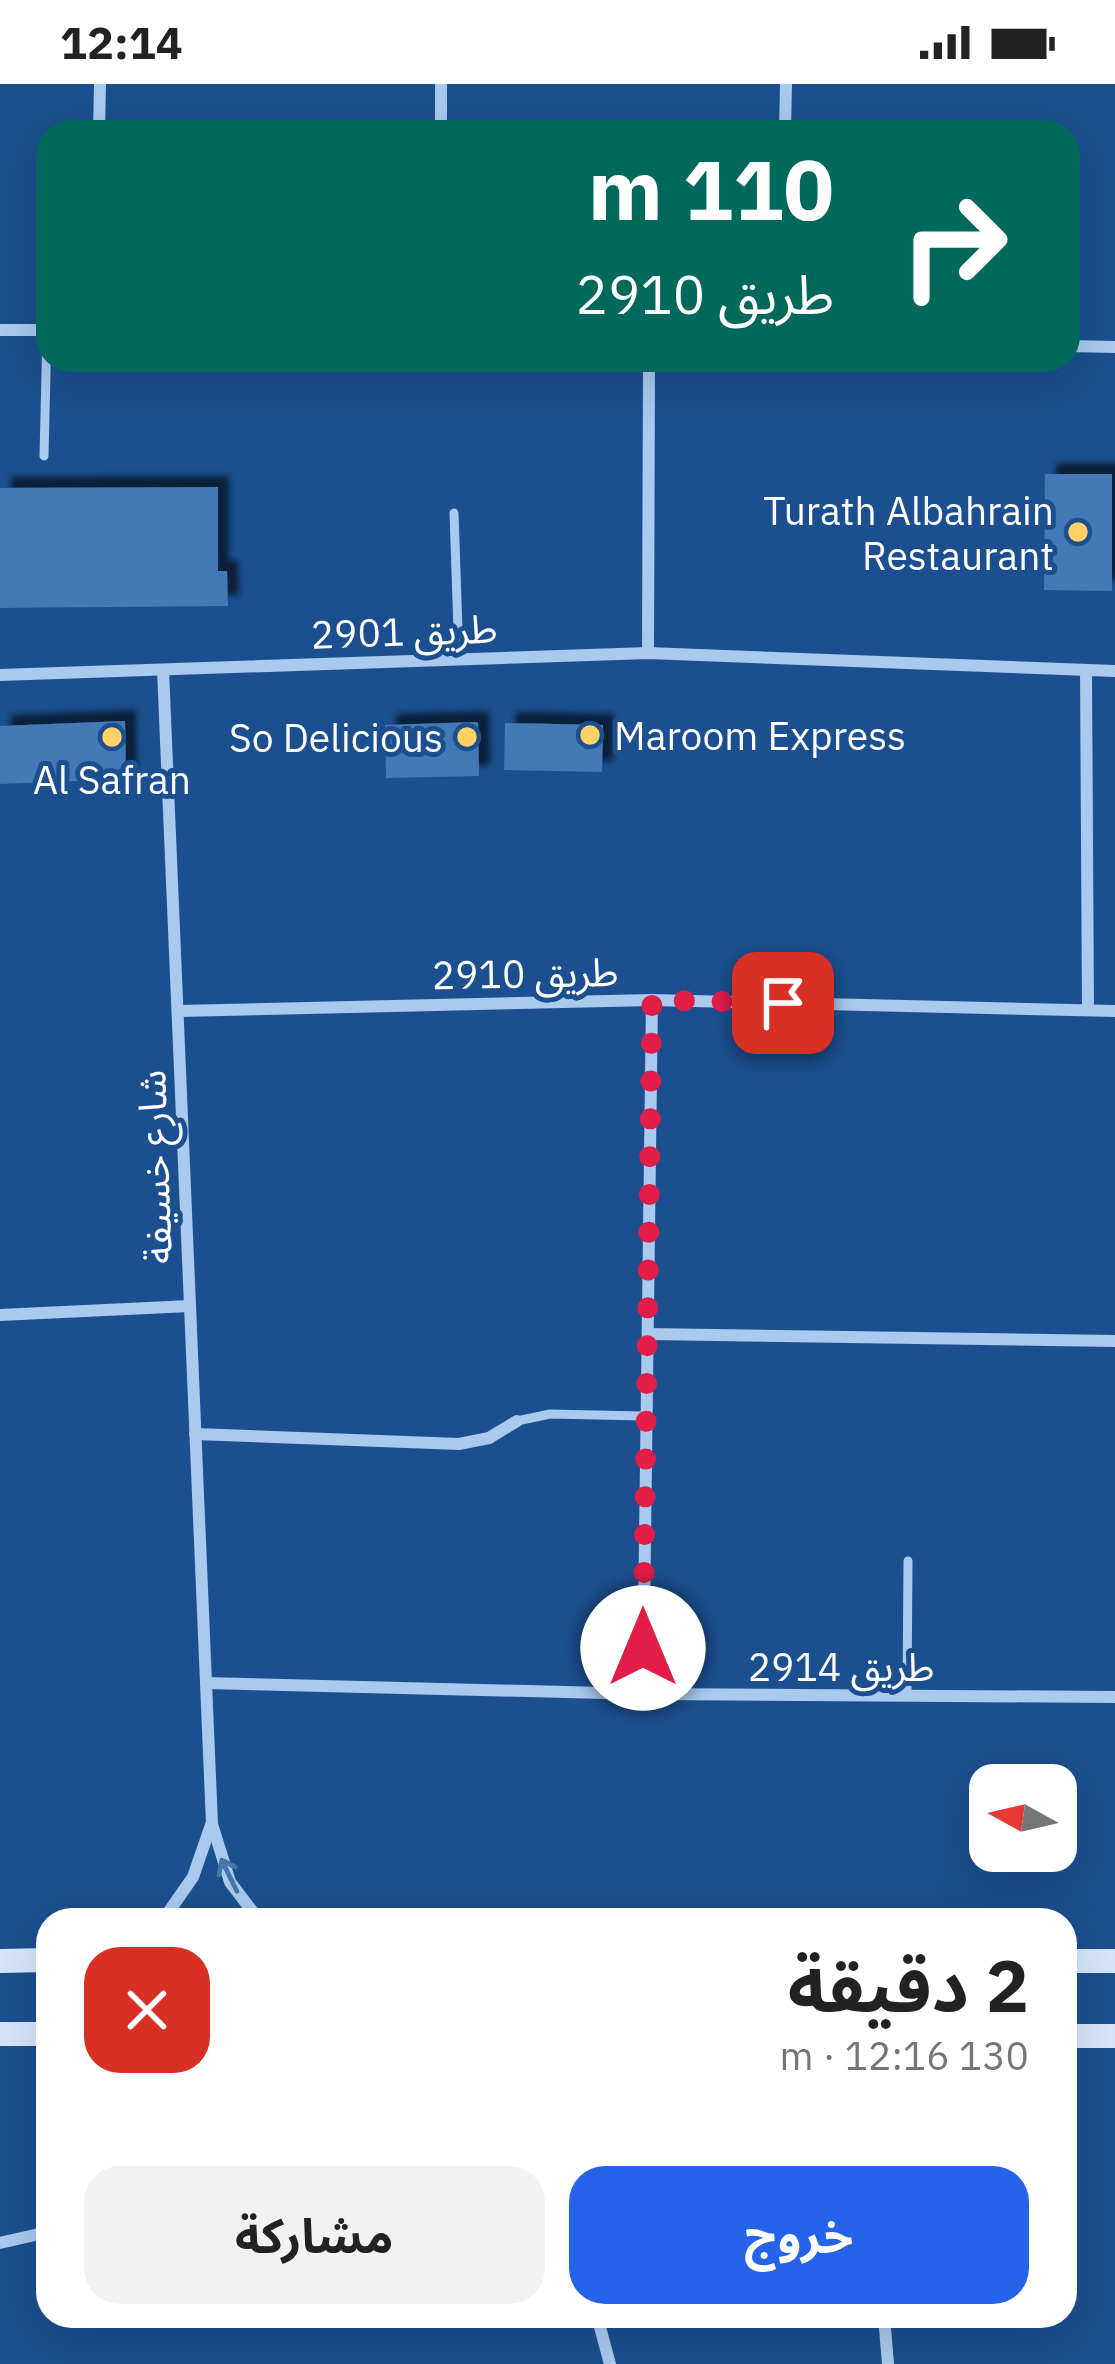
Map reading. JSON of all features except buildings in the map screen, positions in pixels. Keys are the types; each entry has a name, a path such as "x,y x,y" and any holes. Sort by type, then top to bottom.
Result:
{"main road":[{"path":"0,1960 36,1960"},
{"path":"1077,1961 1115,1961"},
{"path":"0,2034 36,2034"},
{"path":"1077,2036 1115,2036"}],"street":[{"path":"99,120 100,84"},
{"path":"441,84 441,120"},
{"path":"785,120 786,84"},
{"path":"0,330 36,330"},
{"path":"1080,346 1115,347"},
{"path":"648,653 649,372"},
{"name":"طريق 2901","path":"163,670 648,653 1115,671"},
{"path":"0,675 163,670"},
{"name":"شارع خسيفة","path":"163,670 212,1824 230,1882 250,1908"},
{"path":"1086,670 1088,1010"},
{"path":"643,1694 652,1000"},
{"name":"طريق 2910","path":"178,1011 652,1000 1115,1011"},
{"path":"0,1315 190,1306"},
{"path":"647,1334 1115,1341"},
{"path":"195,1435 460,1444 489,1438 517,1421"},
{"name":"طريق 2914","path":"206,1683 643,1694 1115,1697"},
{"name":"شارع خسيفة","path":"171,1908 193,1877 212,1824"},
{"path":"0,2243 36,2235"},
{"path":"600,2328 610,2364"},
{"path":"885,2328 888,2364"}],"lane":[{"path":"44,456 46,372"},
{"path":"454,513 459,659"},
{"path":"517,1421 550,1414 644,1416"},
{"path":"907,1696 908,1561"}],"place":[{"name":"Turath Albahrain Restaurant","path":"1078,532"},
{"name":"Maroom Express","path":"590,735"},
{"name":"Al Safran","path":"112,737"},
{"name":"So Delicious","path":"467,737"}],"route":[{"path":"643,1648 652,1000 783,1003"}]}
